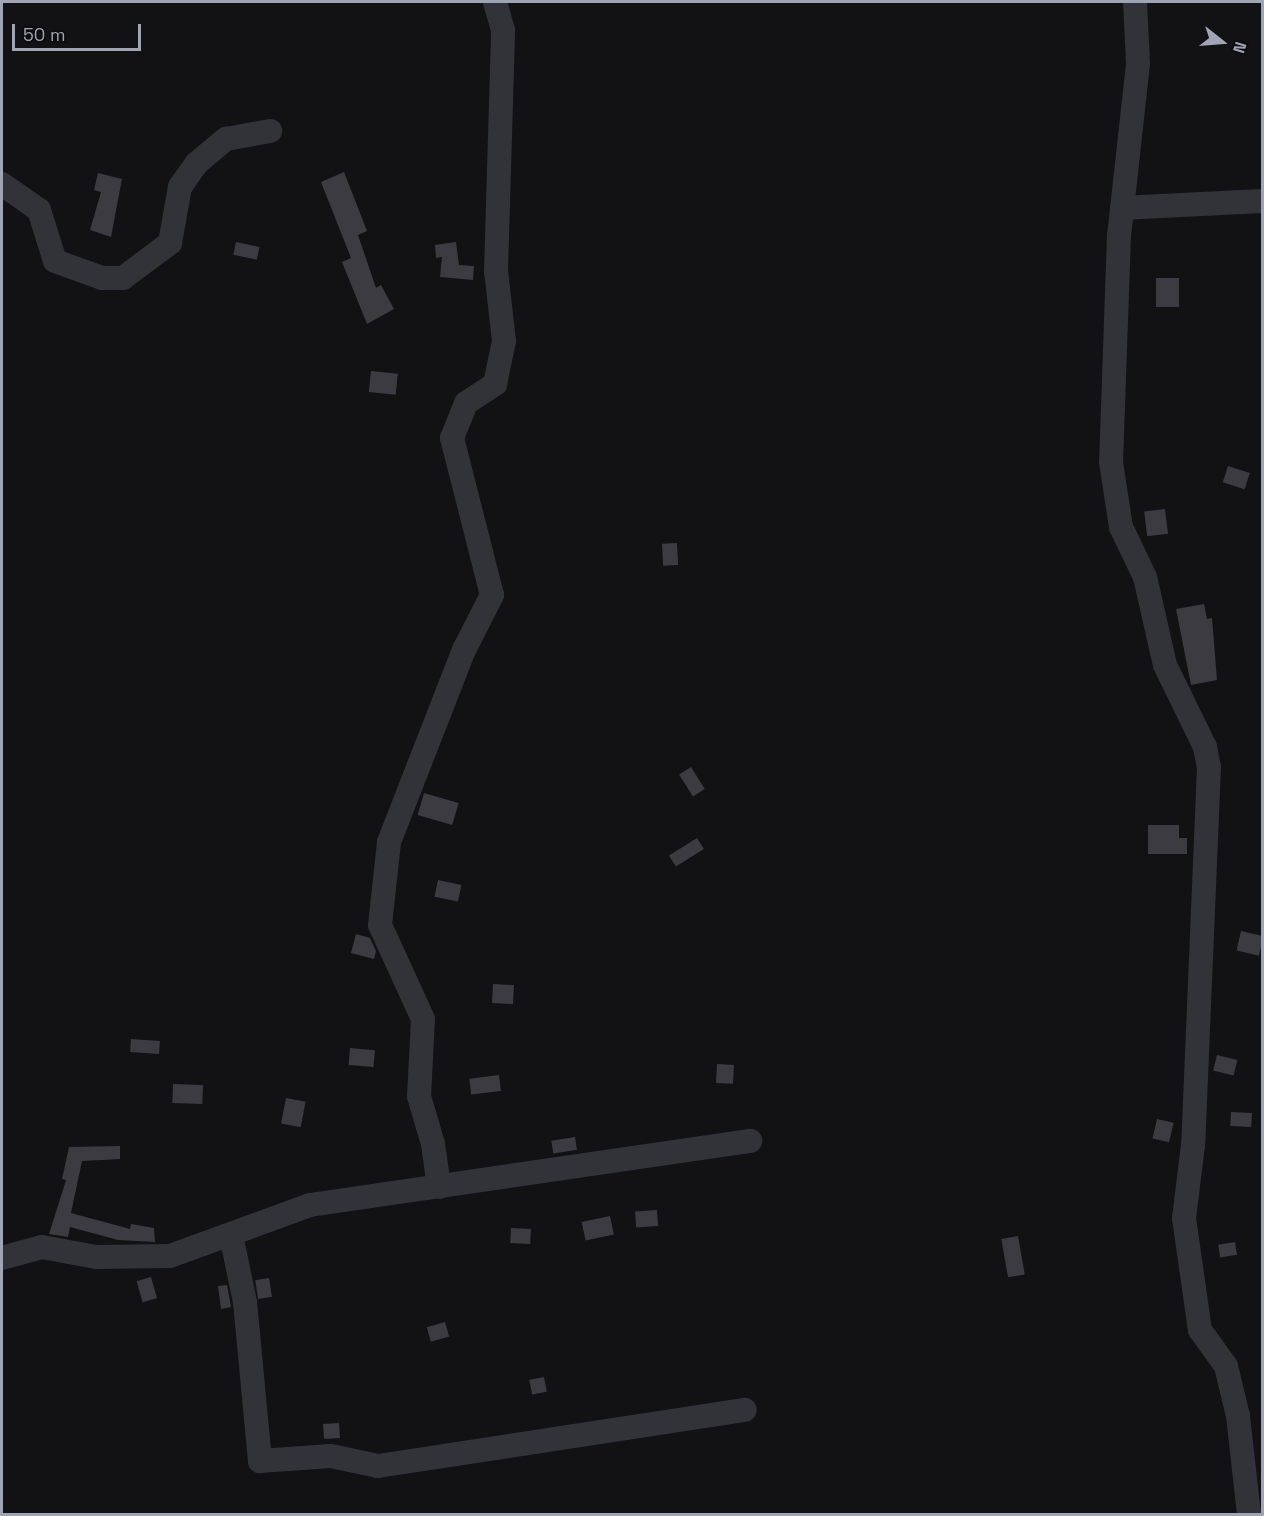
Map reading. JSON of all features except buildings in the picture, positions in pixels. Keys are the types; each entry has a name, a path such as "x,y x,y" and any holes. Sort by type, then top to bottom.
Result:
{"street":[{"path":"439,1187 433,1144 419,1096 423,1019 380,925 389,842 464,650 492,595 452,438 466,403 495,384 504,341 496,271 503,30 495,2"},
{"path":"1136,2 1135,122 1122,208 1109,433 1113,492 1126,542 1145,577 1165,665 1205,747 1209,767 1186,1243 1200,1330 1226,1366 1238,1416 1249,1515"},
{"path":"2,184 39,210 53,259 102,278 123,278 170,243 180,187 197,163 226,139 270,131"},
{"path":"1122,208 1263,201"},
{"path":"2,1258 42,1246 96,1257 170,1256 310,1205 750,1141"},
{"path":"231,1235 245,1302 261,1461 331,1456 378,1466 745,1410"}]}
